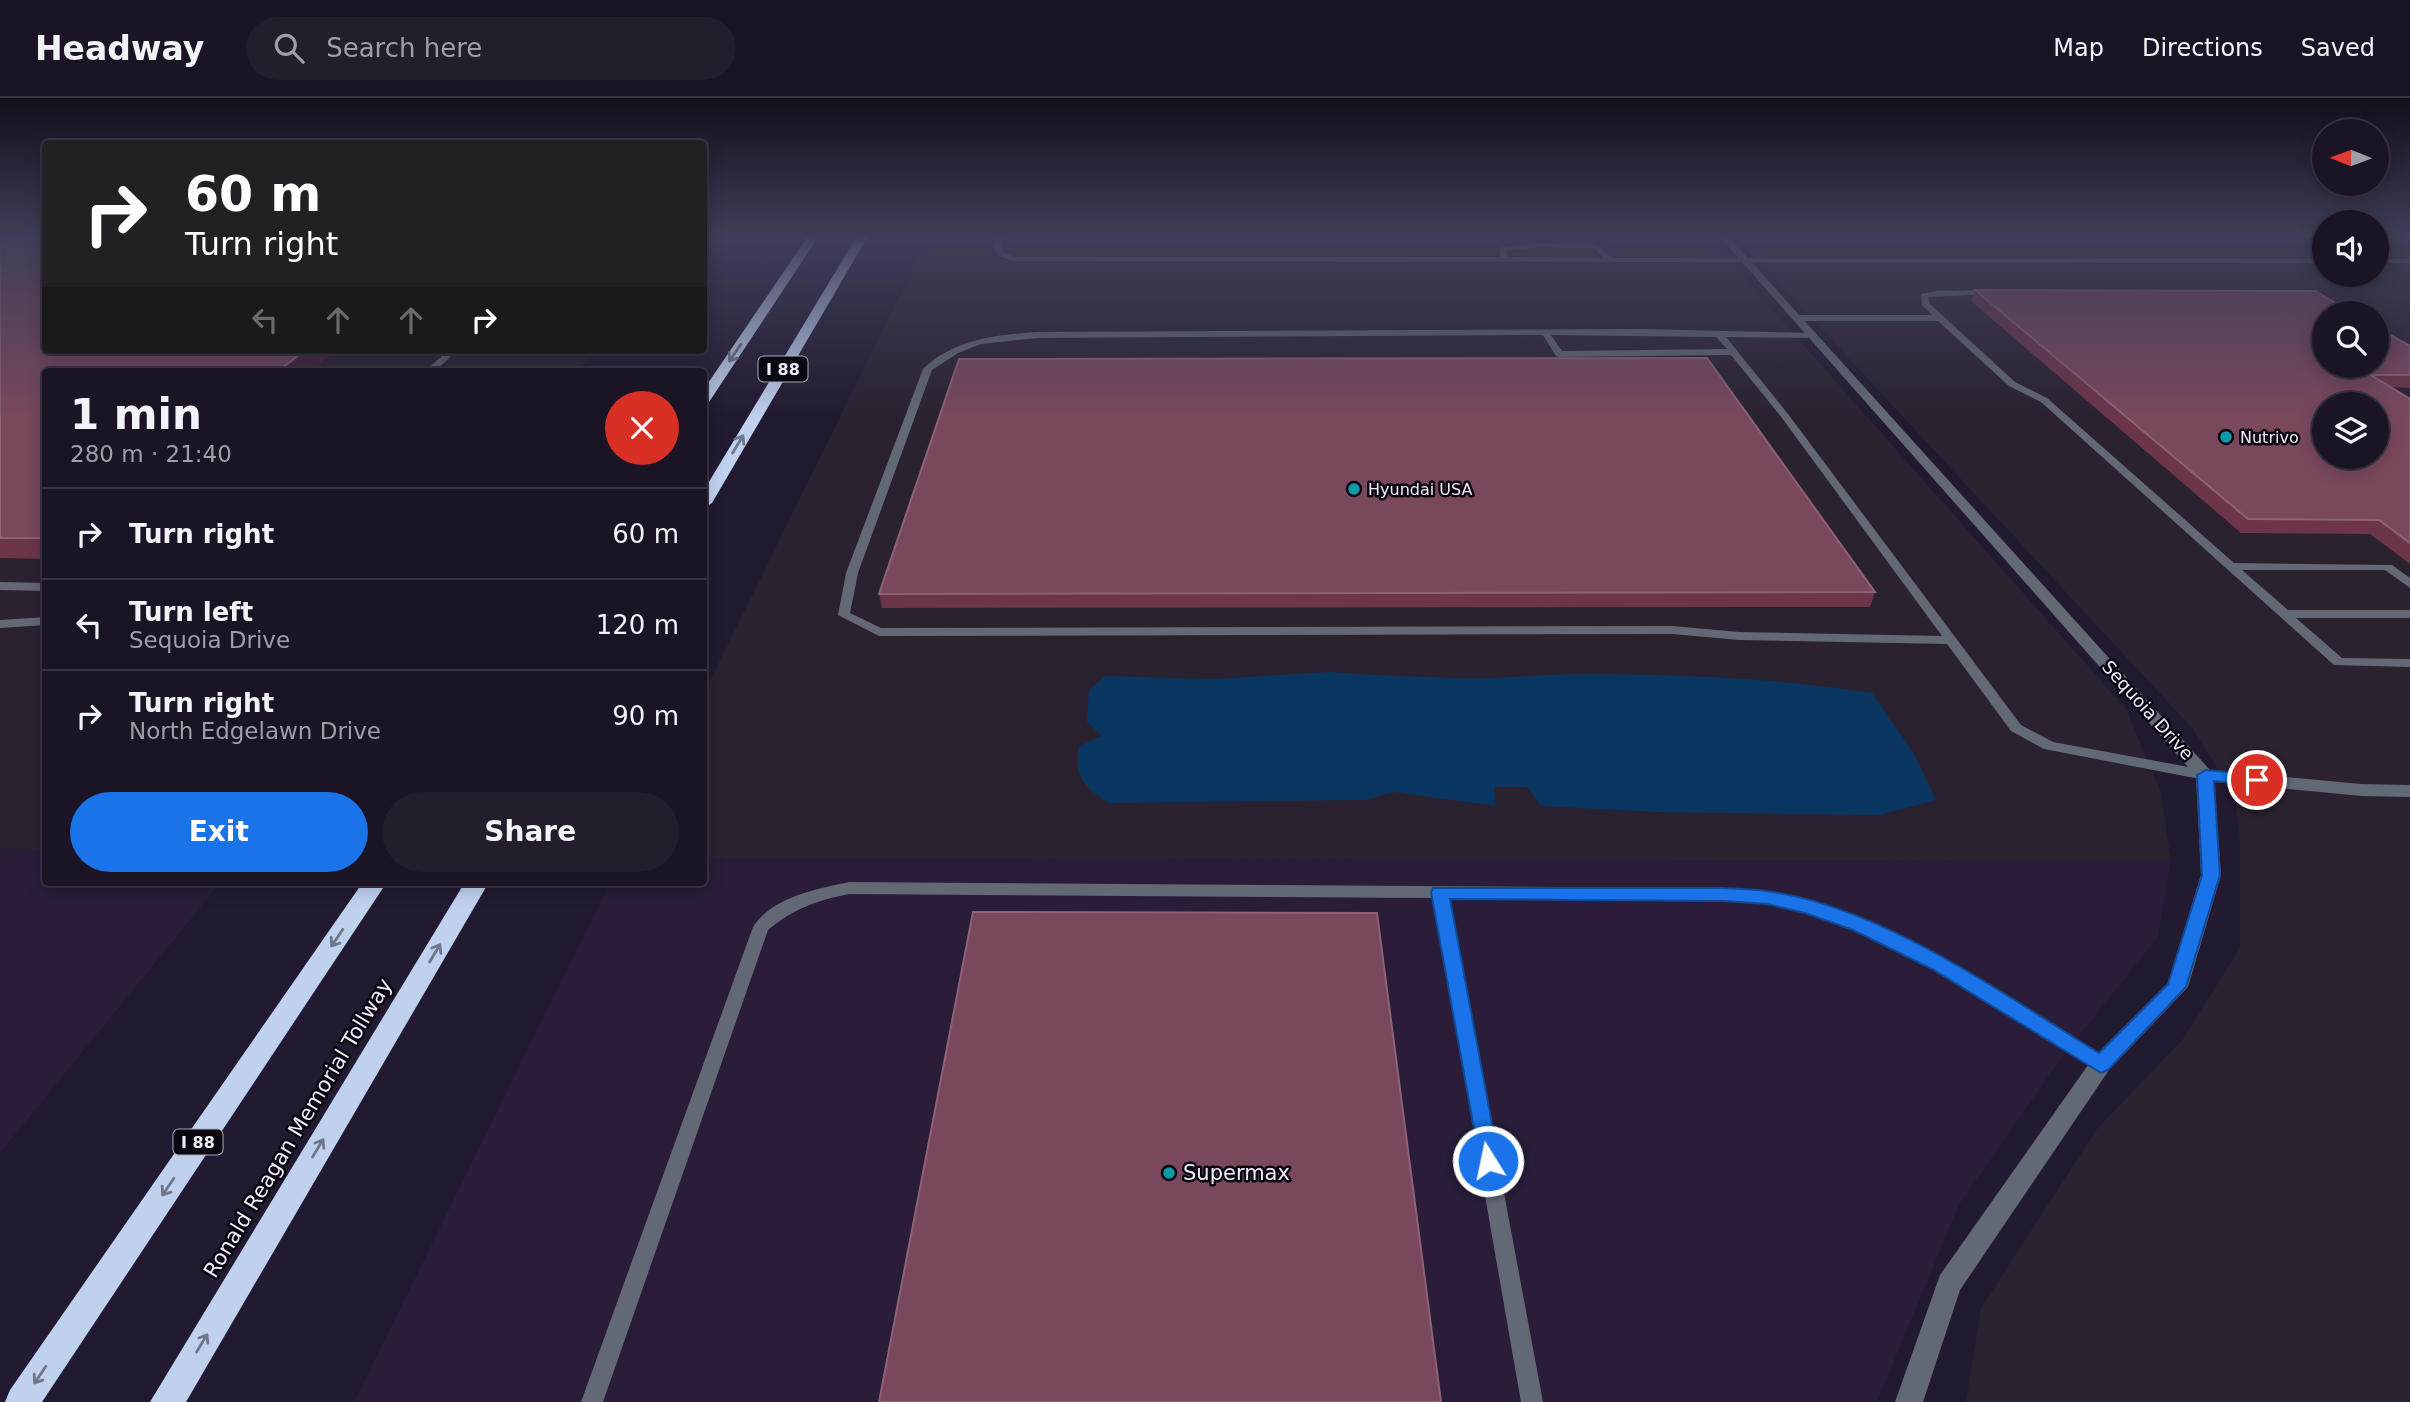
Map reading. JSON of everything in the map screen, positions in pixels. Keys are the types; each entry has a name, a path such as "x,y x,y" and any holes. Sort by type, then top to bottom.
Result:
{"highway":[{"name":"I 88","path":"707,395 773,297"},
{"name":"I 88","path":"707,498 827,297"},
{"name":"I 88","path":"22,1402 372,886"},
{"name":"Ronald Reagan Memorial Tollway","path":"167,1402 475,886"}],"street":[{"name":"Sequoia Drive","path":"1778,297 2206,775 2211,875 2177,987 2101,1065 1950,1283 1909,1402"},
{"path":"2206,775 2361,790 2410,791"}],"lane":[{"path":"1924,297 1926,305 2012,384 2044,400 2339,662 2410,663"},
{"path":"1797,318 1940,318"},
{"path":"1811,335 1545,332 1037,335 991,338 952,350 929,369 852,573 845,615 879,632 1672,630 1739,636 1950,640"},
{"path":"1545,332 1559,354 1733,352"},
{"path":"1719,334 1785,416 2016,728 2049,746 2206,775"},
{"path":"433,368 449,354"},
{"path":"2231,566 2388,567 2410,584"},
{"path":"0,586 42,587"},
{"path":"2285,614 2410,614"},
{"path":"0,624 42,621"},
{"path":"592,1402 761,927 781,909 813,895 849,888 1723,894 1767,897 1809,907 1859,925 1939,964 2101,1065"},
{"path":"1440,892 1532,1402"}],"shaded area":[{"path":"0,297 42,297 42,354 592,354 580,368 42,368 42,850 0,849"},
{"path":"899,297 1761,297 2126,709 2161,793 2171,861 707,858 707,687"},
{"path":"1792,297 2410,297 2410,1402 1966,1402 1981,1308 2097,1129 2183,1039 2240,948 2240,841 2235,797 2193,729"},
{"path":"0,849 42,850 42,886 218,886 0,1153"},
{"path":"707,858 2171,861 2158,937 2059,1061 1959,1205 1877,1402 354,1402 608,886 707,886"}],"water":[{"path":"1330,672 1470,678 1580,674 1690,676 1763,680 1872,693 1914,754 1936,800 1879,815 1656,812 1541,806 1527,787 1494,787 1496,806 1393,792 1365,800 1109,803 1087,786 1080,774 1079,746 1102,736 1087,722 1089,690 1105,676 1213,679"}],"building":[{"path":"0,297 42,297 42,354 301,354 282,368 42,368 42,538 0,538"},
{"name":"Nutrivo","path":"1983,297 2325,297 2332,301 2312,301 2312,378 2376,378 2410,399 2410,543 2379,520 2248,519"},
{"name":"Nutrivo","path":"2389,334 2410,346 2410,375 2389,375"},
{"name":"Hyundai USA","path":"1707,358 1875,592 879,594 959,359"},
{"name":"Supermax","path":"973,912 1377,913 1441,1402 879,1402"}],"place":[{"name":"Nutrivo","path":"2226,437"},
{"name":"Hyundai USA","path":"1354,489"},
{"name":"Supermax","path":"1169,1173"}],"route":[{"path":"1488,1161 1440,892 1723,894 1767,897 1809,907 1859,925 1939,964 2101,1065 2177,987 2211,875 2206,775 2257,780"}]}
